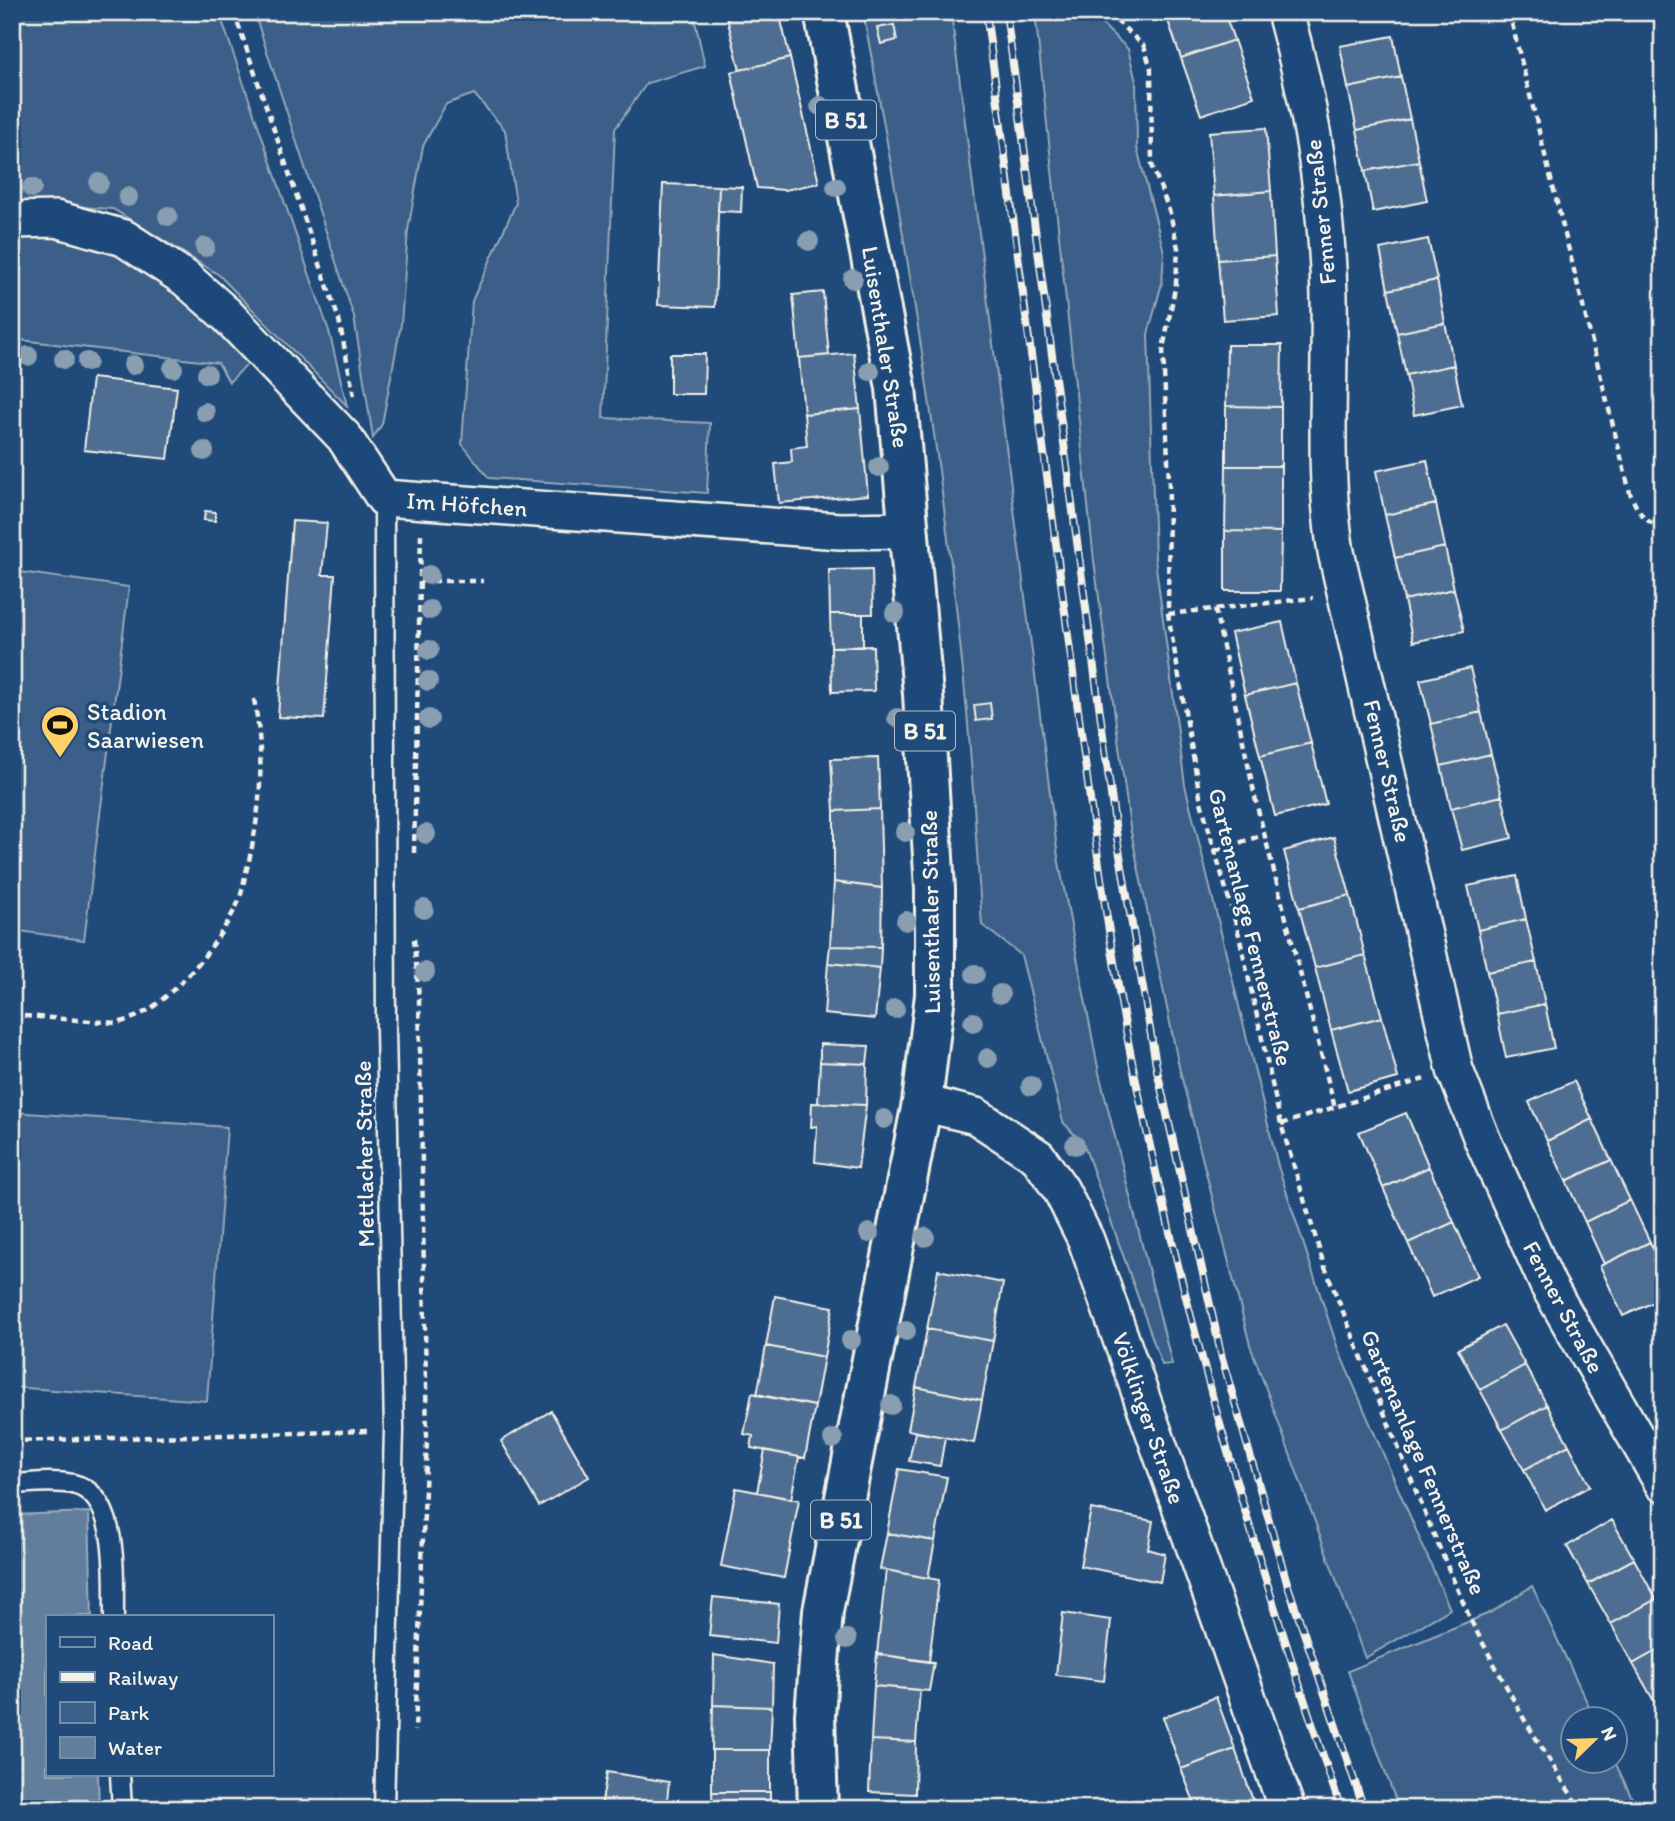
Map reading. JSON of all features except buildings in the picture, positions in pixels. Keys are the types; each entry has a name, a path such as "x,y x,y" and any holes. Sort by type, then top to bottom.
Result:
{"main road":[{"name":"Luisenthaler Straße","path":"818,1809 815,1715 823,1611 922,1103 935,995 935,889 897,388 824,12"}],"street":[{"name":"Fenner Straße","path":"1285,12 1309,122 1324,212 1329,295 1328,502 1336,552 1455,1070 1482,1139 1548,1284 1663,1484"},
{"name":"Im Höfchen","path":"12,220 56,219 124,238 185,278 227,315 344,437 384,498 840,531 909,530"},
{"name":"Völklinger Straße","path":"922,1103 976,1116 1038,1157 1061,1190 1086,1240 1287,1809"}],"lane":[{"name":"Mettlacher Straße","path":"384,498 386,1030 394,1430 384,1809"},
{"path":"12,1483 75,1485 91,1495 102,1509 111,1536 114,1615"},
{"path":"120,1776 122,1809"}],"path":[{"path":"234,12 339,320 357,407"},
{"name":"Gartenanlage Fennerstraße","path":"1107,12 1144,47 1151,69 1153,165 1170,213 1178,248 1176,283 1163,349 1169,482 1168,614 1199,790 1216,850 1281,1124 1324,1265 1472,1623 1524,1719 1580,1809"},
{"path":"1509,12 1630,493 1638,512 1652,525 1663,527"},
{"path":"414,857 422,501"},
{"path":"420,581 483,581"},
{"path":"1168,614 1296,601"},
{"path":"1215,609 1256,802 1335,1108"},
{"path":"12,1015 116,1023 132,1020 154,1007 195,970 237,905 255,841 260,787 258,716 253,695"},
{"path":"1216,850 1266,834"},
{"path":"414,934 419,998 428,1440 415,1740"},
{"path":"1281,1124 1455,1070"},
{"path":"12,1441 339,1433"}],"green space":[{"path":"12,12 219,12 329,331 347,406 219,275 113,209 12,203"},
{"path":"254,12 693,12 705,66 647,83 615,129 603,418 710,423 707,493 489,478 462,444 472,301 516,203 505,130 474,94 446,104 423,146 408,230 401,324 382,424 373,438 354,317"},
{"path":"863,12 951,12 1058,857 1099,1073 1172,1364 1162,1365 1084,1145 1063,1122 1021,955 982,925 968,721 946,521 908,266"},
{"path":"1035,12 1094,12 1100,22 1128,49 1136,82 1137,148 1164,252 1162,283 1148,334 1155,559 1185,785 1278,1166 1338,1349 1450,1609 1365,1658 1250,1345 1179,1067 1130,827 1094,561"},
{"path":"12,237 73,239 108,247 165,284 251,361 229,382 218,363 12,339"},
{"name":"Stadion Saarwiesen","path":"12,571 129,587 84,940 12,930"},
{"path":"12,1112 227,1127 207,1401 12,1387"},
{"path":"1532,1586 1589,1706 1560,1706 1560,1776 1622,1776 1637,1809 1399,1809 1348,1671 1492,1612"}],"water":[{"path":"89,1512 92,1615 46,1615 46,1776 98,1776 99,1809 12,1809 12,1515"}],"railway":[{"path":"986,12 1099,863 1125,1027 1156,1174 1202,1358 1253,1539 1341,1809"},
{"path":"1006,12 1116,832 1157,1070 1222,1358 1288,1586 1364,1809"}],"place":[{"name":"Stadion Saarwiesen","path":"60,759"}]}
